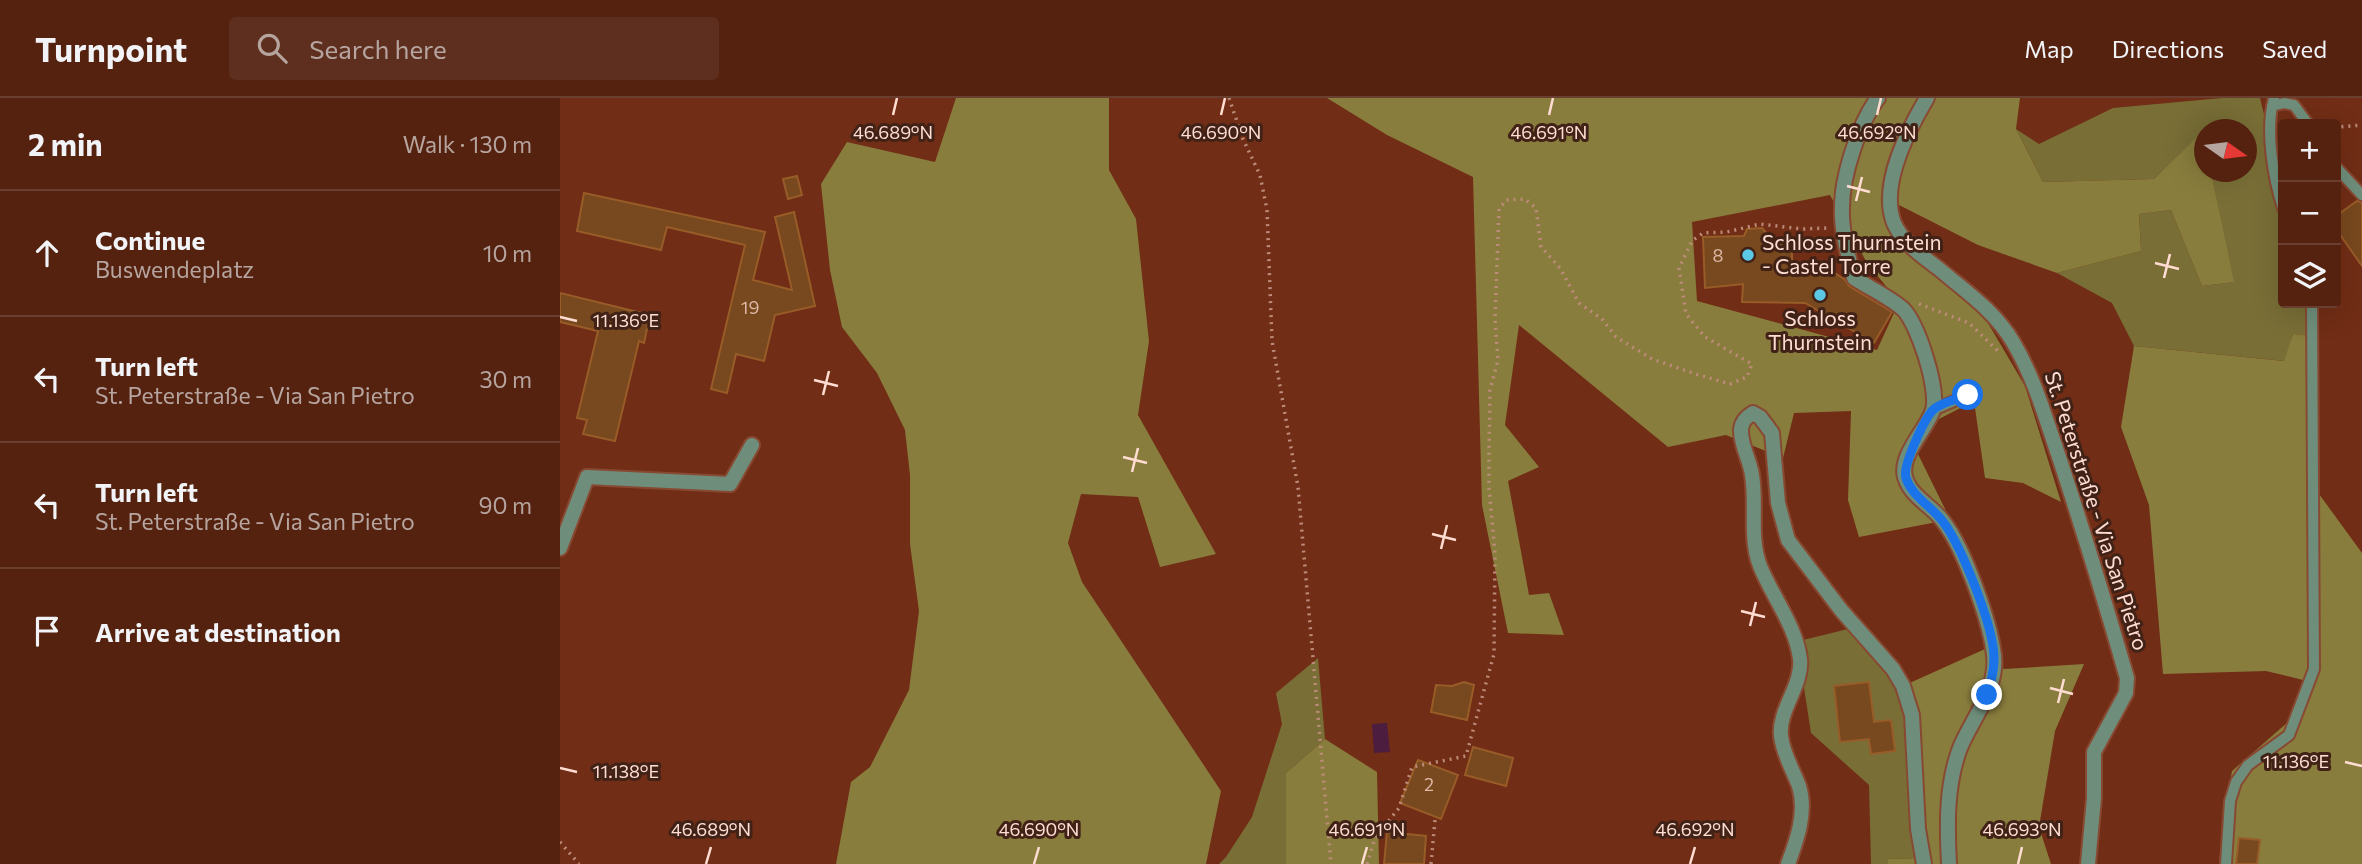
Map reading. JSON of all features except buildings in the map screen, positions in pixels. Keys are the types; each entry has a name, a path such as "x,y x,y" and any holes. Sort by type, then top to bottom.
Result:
{"street":[{"path":"1878,98 1871,107 1856,143 1847,174 1842,206 1843,228 1854,278 1903,309 1913,326 1934,388 1933,410 1911,451 1905,477 1919,498 1941,519 1957,543 1990,635 1994,657 1987,695 1961,747 1951,780 1947,824 1949,864"},
{"name":"St. Peterstraße - Via San Pietro","path":"1927,98 1911,125 1897,161 1891,194 1894,222 1899,233 1910,244 1999,322 2030,373 2074,502 2127,678 2126,693 2094,752 2094,798 2088,864"},
{"path":"1788,864 1801,823 1802,806 1800,789 1780,734 1800,662 1795,642 1760,564 1756,549 1752,476 1741,437 1741,426 1746,416 1753,413 1760,417 1772,433 1778,503 1788,540 1841,610 1893,669 1903,686 1912,715 1918,829 1924,864"},
{"path":"560,548 587,477 730,484 752,445"}],"lane":[{"path":"2273,102 2282,98"},
{"path":"2273,102 2294,105 2304,119"},
{"path":"2273,102 2269,119 2278,194"},
{"path":"2341,172 2362,195"},
{"path":"2226,864 2230,801 2236,782 2248,765 2289,735 2314,668 2312,308"},
{"path":"1933,410 1968,395"}],"path":[{"path":"1229,98 1243,139 1260,175 1267,210 1272,341 1298,487 1331,864"},
{"path":"2341,127 2362,125"},
{"path":"1367,864 1375,838 1399,808 1412,767 1466,756 1494,654 1495,554 1489,476 1490,390 1498,360 1495,318 1499,209 1506,200 1525,199 1536,208 1541,247 1560,268 1579,303 1602,319 1616,337 1651,359 1730,384 1747,377 1752,364 1704,337 1686,314 1679,268 1692,242 1703,233 1727,232 1760,224 1802,229 1843,228"},
{"path":"1917,303 1969,323 2004,358"},
{"path":"1431,864 1436,821"},
{"path":"560,842 579,864"}],"shaded area":[{"path":"956,98 1109,98 1109,170 1136,219 1149,341 1138,415 1216,554 1160,567 1138,497 1081,494 1068,543 1082,582 1221,791 1206,864 836,864 851,782 870,767 909,690 919,611 910,544 910,475 905,430 877,373 842,327 830,270 821,184 847,142 935,162"},
{"path":"1327,98 2020,98 2016,129 2043,182 2154,179 2194,140 2194,182 2213,182 2234,282 2202,286 2171,210 2139,214 2141,251 2057,273 1978,245 1897,204 1887,229 1985,318 2025,386 2061,502 2023,483 1985,478 1974,401 1939,419 1918,454 1947,513 1932,523 1859,537 1848,500 1851,411 1794,413 1783,458 1726,435 1668,447 1519,325 1505,425 1539,467 1508,481 1529,595 1549,593 1564,635 1508,633 1482,505 1473,177 1387,135","holes":["1830,195 1867,263 1899,302 1877,350 1697,301 1692,222"]},
{"path":"2222,98 2260,98 2278,172 2278,308 2311,308 2319,337 2293,334 2285,361 2134,346 2112,303 2057,273 2141,251 2139,214 2171,210 2202,286 2233,282 2213,182 2257,182 2257,119 2194,119 2194,141 2154,179 2043,182 2016,129 2039,144 2113,108"},
{"path":"2293,334 2319,337 2319,494 2362,553 2362,864 2219,864 2232,771 2289,721 2303,680 2266,671 2163,674 2149,505 2121,427 2134,346 2284,361"},
{"path":"1856,627 1903,686 1923,858 1888,859 1888,864 1871,864 1869,785 1811,733 1795,642"},
{"path":"1985,649 2004,669 2084,664 2055,731 2039,827 2051,864 1888,864 1888,859 1922,858 1903,686"},
{"path":"1318,658 1325,739 1286,773 1286,864 1219,864 1252,817 1282,724 1276,693"},
{"path":"1387,723 1390,752 1374,753 1372,724"},
{"path":"1325,739 1377,772 1379,864 1286,864 1286,773"}],"place":[{"name":"Schloss Thurnstein - Castel Torre","path":"1748,255"},
{"name":"Schloss Thurnstein","path":"1820,295"}],"route":[{"path":"1968,395 1933,410 1911,451 1905,477 1919,498 1941,519 1966,563 1990,635 1994,657 1993,676 1987,695"}]}
